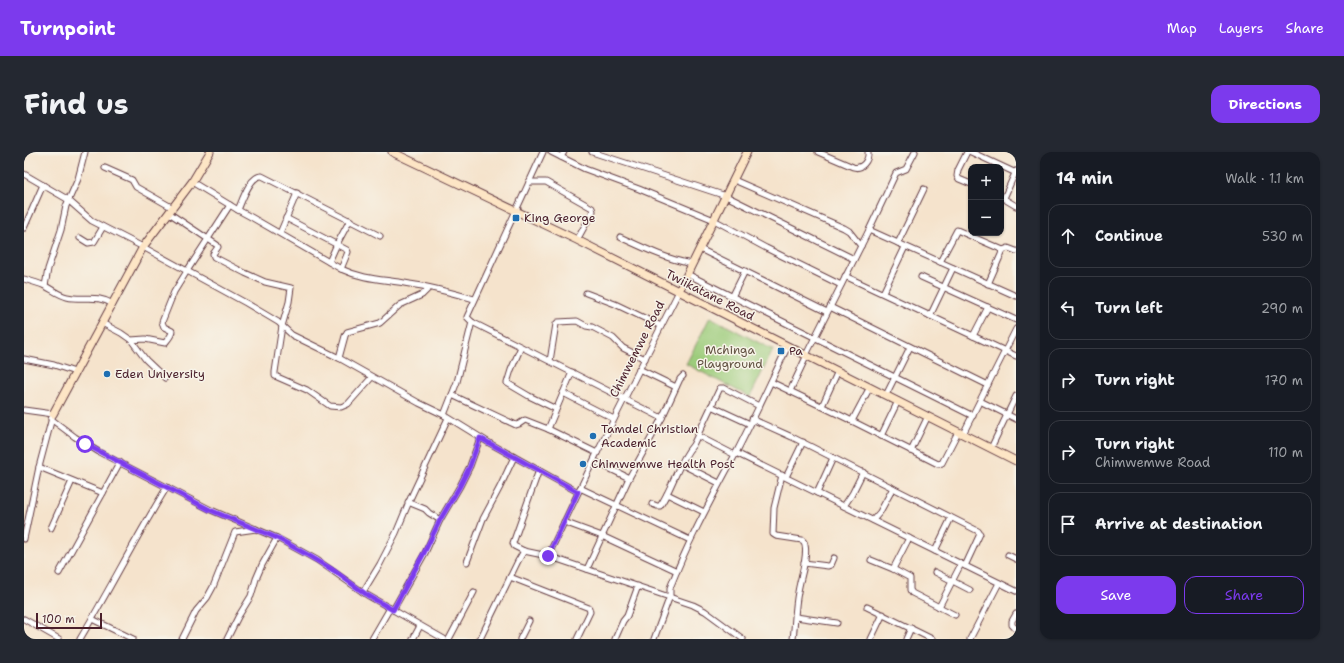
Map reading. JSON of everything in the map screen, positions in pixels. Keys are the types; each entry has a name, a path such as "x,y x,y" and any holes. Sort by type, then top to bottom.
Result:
{"street":[{"path":"45,286 48,269 61,230 66,206 78,178 85,152"},
{"path":"24,539 39,467 52,416 143,247 192,182 210,152"},
{"name":"Twiikatane Road","path":"392,152 577,240 1016,460"},
{"path":"543,152 466,316 472,322 662,418"},
{"path":"551,152 562,155 585,169 640,189 714,220 766,248 841,285"},
{"path":"592,152 726,196 854,259"},
{"name":"Chimwemwe Road","path":"548,556 579,490 747,152"},
{"path":"818,152 858,168 862,166 868,156 868,152"},
{"path":"790,391 828,310 896,173 906,169 915,152"},
{"path":"967,152 958,170 957,176 959,179 968,183"},
{"path":"971,152 1016,172 1004,193"},
{"path":"105,168 132,180 136,187 171,210 218,246 214,257 265,282 292,288 282,326 274,374 276,376 307,390 330,406 337,407 348,404 372,377"},
{"path":"24,174 69,200 87,217 103,227 143,247 272,318 296,337 339,358 419,404 446,416 480,438 539,470 579,490 616,504 690,540"},
{"path":"238,210 248,187 254,178 258,176 265,177 380,236"},
{"path":"734,180 844,228 849,231 861,246"},
{"path":"192,182 341,269 353,274 364,278 408,283 474,299"},
{"path":"529,182 546,182 592,208 593,212 577,240"},
{"path":"24,228 43,185"},
{"path":"898,243 924,189"},
{"path":"280,233 297,193"},
{"path":"1004,198 1016,206"},
{"path":"130,340 145,339 165,343 168,340 172,334 172,331 164,327 162,322 174,292 230,205"},
{"path":"286,218 348,251 341,269"},
{"path":"329,262 350,220"},
{"path":"80,238 88,243 94,242 103,227"},
{"path":"869,230 1016,296"},
{"path":"940,262 957,230 1003,250 1008,248 1016,251"},
{"path":"620,237 656,254 692,264"},
{"path":"883,294 905,247"},
{"path":"700,248 988,385"},
{"path":"988,284 1003,250"},
{"path":"930,316 953,268"},
{"path":"732,297 746,271"},
{"path":"687,274 972,416"},
{"path":"845,276 1016,356"},
{"path":"922,276 1016,320"},
{"path":"24,279 45,286 58,294 67,297 100,298 113,304"},
{"path":"339,358 347,332 380,323 400,305 422,295 429,288"},
{"path":"586,293 615,304 661,326"},
{"path":"973,336 988,307"},
{"path":"550,361 556,324 558,322 573,320 592,327 613,338 626,350 645,359"},
{"path":"363,592 396,533 446,416 472,322"},
{"path":"102,324 121,333 130,340 146,360 165,378"},
{"path":"771,382 940,464 972,416 1016,329"},
{"path":"654,639 670,596 670,588 690,540 719,483 736,454 752,418 788,346"},
{"path":"521,347 507,383 556,409"},
{"path":"886,395 910,347"},
{"path":"24,359 54,365 75,372"},
{"path":"639,369 676,387"},
{"path":"822,406 838,371"},
{"path":"548,429 572,372"},
{"path":"587,569 616,504 662,418 680,379 683,376"},
{"path":"852,421 870,387"},
{"path":"652,504 660,506 687,452 698,436 719,390 722,388 759,406"},
{"path":"563,393 614,419"},
{"path":"452,395 516,424 519,424 525,420 548,429 597,454"},
{"path":"991,448 1016,396"},
{"path":"881,436 898,401"},
{"path":"980,401 1016,419"},
{"path":"711,406 750,424"},
{"path":"24,410 52,416 75,437 120,462 210,510 277,538 333,570 363,592 391,609 444,639"},
{"path":"911,451 928,416"},
{"path":"752,418 863,472 979,532 979,536 963,565 952,581 939,607"},
{"path":"698,436 784,476 1016,591"},
{"path":"372,639 424,553 440,520 464,479 480,438"},
{"path":"793,639 798,592 806,545 804,541 800,539 776,536 773,534 774,508 784,476 803,442"},
{"path":"467,562 483,519 514,456"},
{"path":"817,493 833,458"},
{"path":"594,461 629,478"},
{"path":"59,573 120,462"},
{"path":"681,464 719,483"},
{"path":"39,467 104,493"},
{"path":"539,470 513,544 515,547 524,551 548,556 699,607 743,639"},
{"path":"844,506 863,472"},
{"path":"51,528 72,481"},
{"path":"80,639 167,487"},
{"path":"873,520 880,512 893,488"},
{"path":"667,494 704,512"},
{"path":"408,502 425,509 428,513 440,520"},
{"path":"935,551 951,518"},
{"path":"564,522 602,536 677,571"},
{"path":"182,639 196,611 207,598 213,587 235,532 257,529"},
{"path":"227,639 240,613 251,596 262,565 277,538"},
{"path":"893,569 909,538"},
{"path":"480,639 524,551"},
{"path":"1008,555 1016,559"},
{"path":"804,563 828,566 831,565 834,558"},
{"path":"871,560 910,578 910,590 912,593 955,615"},
{"path":"935,572 970,590"},
{"path":"510,577 589,608 590,612 577,639"},
{"path":"970,639 999,583"},
{"path":"615,639 627,616 638,586"},
{"path":"449,639 474,592"},
{"path":"867,607 932,639"},
{"path":"871,639 883,614"},
{"path":"1016,614 1012,621 1012,625 1016,629"},
{"path":"796,617 837,623"},
{"path":"24,619 59,639"},
{"path":"92,619 133,639"},
{"path":"520,639 529,621"},
{"path":"413,639 420,626"},
{"path":"906,639 911,628"}],"green space":[{"name":"Mchinga Playground","path":"710,317 773,350 750,397 686,364"}],"place":[{"name":"King George","path":"516,218"},
{"name":"Pa","path":"781,351"},
{"name":"Eden University","path":"107,374"},
{"name":"Tamdel Christian Academic","path":"593,436"},
{"name":"Chimwemwe Health Post","path":"583,464"}],"route":[{"path":"85,444 210,510 277,538 318,560 367,595 393,610 440,520 460,486 470,466 480,438 578,492 548,556"}]}
